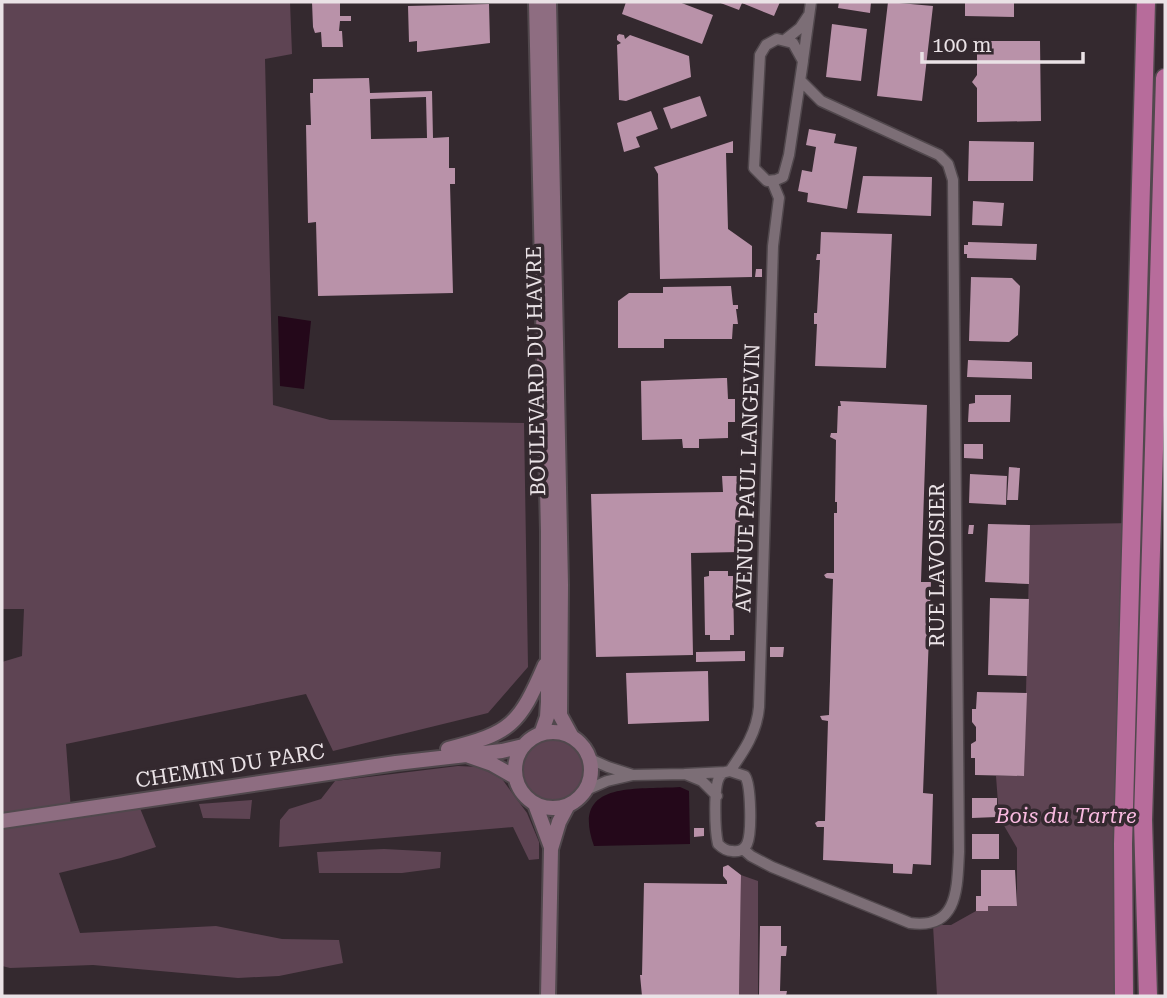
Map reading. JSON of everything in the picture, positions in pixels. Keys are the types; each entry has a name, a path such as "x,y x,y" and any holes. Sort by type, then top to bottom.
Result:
{"highway":[{"path":"1122,996 1126,712 1146,2"},
{"path":"1148,996 1143,820 1165,78"}],"main road":[{"name":"BOULEVARD DU HAVRE","path":"536,2 548,531 547,717 541,734"},
{"name":"BOULEVARD DU HAVRE","path":"549,2 561,585 560,715 588,758"},
{"path":"396,763 483,740 499,733 521,713 531,698 548,658"},
{"path":"568,805 548,808 535,804 523,793 515,778 516,761 523,746 541,734 560,733 572,737"},
{"name":"CHEMIN DU PARC","path":"2,821 523,746"},
{"name":"CHEMIN DU PARC","path":"464,754 492,764 515,778"},
{"path":"548,996 551,849 559,822 568,805 584,792 590,779 588,758"},
{"path":"535,804 551,849"}],"street":[{"path":"772,181 783,177 789,155 811,2"},
{"name":"AVENUE PAUL LANGEVIN","path":"717,796 719,779 728,771 755,730 759,707 773,246 779,198 772,181 761,178 754,168 760,55 771,42 786,39 800,28 810,13"},
{"path":"786,39 797,48 803,61"},
{"name":"RUE LAVOISIER","path":"717,796 718,844 729,851 743,849 772,867 910,923 926,925 937,920 949,909 957,892 959,838 953,180 948,164 939,155 821,101 801,81"},
{"path":"588,758 633,775"},
{"path":"584,792 633,775 685,775 728,771 745,776 749,784 748,839 743,849"},
{"path":"685,775 702,781 717,796"}],"green space":[{"path":"2,2 290,2 292,54 265,59 273,405 330,420 524,423 528,667 488,713 333,751 306,694 66,744 71,810 137,801 156,847 59,873 80,933 216,926 282,939 339,940 343,963 279,976 238,978 93,965 2,966 2,662 22,656 24,609 2,609"},
{"name":"Bois du Tartre","path":"1132,523 1120,996 937,996 933,925 951,925 976,911 988,911 988,906 1017,906 1017,848 999,817 996,776 1024,776 1030,525"},
{"path":"546,739 558,739 574,748 581,758 581,782 574,792 558,801 546,801 535,796 526,787 521,776 521,764 526,753 535,744"},
{"path":"458,766 479,767 502,779 527,813 539,842 539,859 529,860 513,827 279,847 280,820 289,809 321,799 335,781"},
{"path":"252,800 250,819 203,818 199,804"},
{"path":"384,849 441,852 440,868 402,873 319,873 317,852"},
{"path":"741,875 758,881 758,996 739,996"}],"shaded area":[{"path":"278,316 311,321 304,389 280,386"},
{"path":"680,787 689,791 690,844 594,846 589,825 591,809 599,799 627,790"}],"building":[{"path":"312,2 340,2 340,16 351,16 351,21 340,21 339,31 342,31 343,47 322,47 321,32 315,33 313,27"},
{"path":"626,2 679,2 713,15 702,44 622,14"},
{"path":"718,2 780,2 774,16 742,3 739,10"},
{"path":"839,2 871,2 870,13 838,8"},
{"path":"888,2 933,6 922,101 877,96"},
{"path":"965,2 1014,2 1014,17 965,16"},
{"path":"489,4 490,43 417,52 417,41 409,42 408,6"},
{"path":"832,24 867,29 861,81 826,77"},
{"path":"619,34 624,35 625,39 630,35 689,56 691,77 626,101 619,100"},
{"path":"977,41 1040,41 1041,121 977,122 977,88 972,82 977,75"},
{"path":"369,78 370,93 432,91 433,138 449,137 449,168 455,168 455,184 450,184 453,293 318,296 316,222 308,223 306,125 311,125 310,93 313,93 313,79","holes":["426,97 427,138 371,139 370,99"]},
{"path":"700,96 707,116 671,129 663,108"},
{"path":"651,111 658,129 636,137 640,147 624,152 617,123"},
{"path":"809,129 836,134 834,143 857,147 847,209 807,202 808,193 798,191 802,170 812,172 816,147 806,145"},
{"path":"733,141 733,153 726,153 728,229 752,246 752,277 660,279 658,174 654,167"},
{"path":"969,141 1034,142 1033,181 968,181"},
{"path":"863,176 932,177 931,216 857,213"},
{"path":"973,201 1004,203 1002,226 972,225"},
{"path":"821,232 892,234 886,368 815,366 817,324 814,324 814,313 817,313 820,260 816,260 817,254 820,254"},
{"path":"968,242 1037,244 1036,260 967,258 964,245 968,245"},
{"path":"756,269 762,269 762,277 755,277"},
{"path":"971,277 1012,278 1020,286 1018,335 1009,342 969,341"},
{"path":"731,286 733,305 738,305 738,324 733,324 732,339 664,339 664,348 618,348 618,301 629,293 663,293 663,287"},
{"path":"968,360 1032,362 1032,379 967,377"},
{"path":"727,378 728,399 735,399 735,422 728,422 728,438 699,439 699,448 683,448 682,439 642,440 641,381"},
{"path":"975,395 1011,395 1010,422 968,422 969,404 975,403"},
{"path":"840,401 927,405 921,582 931,582 923,793 933,794 931,865 913,864 912,874 893,873 893,864 823,860 824,827 817,827 815,823 825,821 828,721 822,720 820,716 829,715 833,579 824,575 834,573 836,440 830,437 831,433 837,433"},
{"path":"964,444 983,444 983,459 964,458"},
{"path":"1009,467 1020,468 1018,500 1007,500"},
{"path":"970,474 1007,476 1006,505 969,503"},
{"path":"722,476 739,476 740,552 691,553 693,655 596,657 591,494 723,492"},
{"path":"988,524 1030,525 1029,584 985,582"},
{"path":"969,525 974,525 973,534 968,534"},
{"path":"709,571 728,571 728,576 733,576 734,635 730,635 730,640 710,640 710,635 705,635 704,577 709,576"},
{"path":"990,598 1029,599 1027,676 988,675"},
{"path":"770,647 784,647 783,657 770,657"},
{"path":"745,651 745,661 696,662 696,652"},
{"path":"708,671 709,721 628,724 626,673"},
{"path":"977,692 1027,693 1024,776 975,775 975,758 971,758 971,744 976,741 972,709 976,709"},
{"path":"972,798 997,798 997,817 972,818"},
{"path":"694,828 704,828 704,836 694,837"},
{"path":"972,834 999,834 999,859 972,859"},
{"path":"728,865 741,875 739,996 642,996 640,975 644,883 727,884 723,867"},
{"path":"981,870 1015,870 1017,906 988,906 988,911 976,911 976,896 981,896"},
{"path":"760,926 781,926 781,946 787,946 786,956 781,956 780,991 787,991 786,996 759,996"}]}
